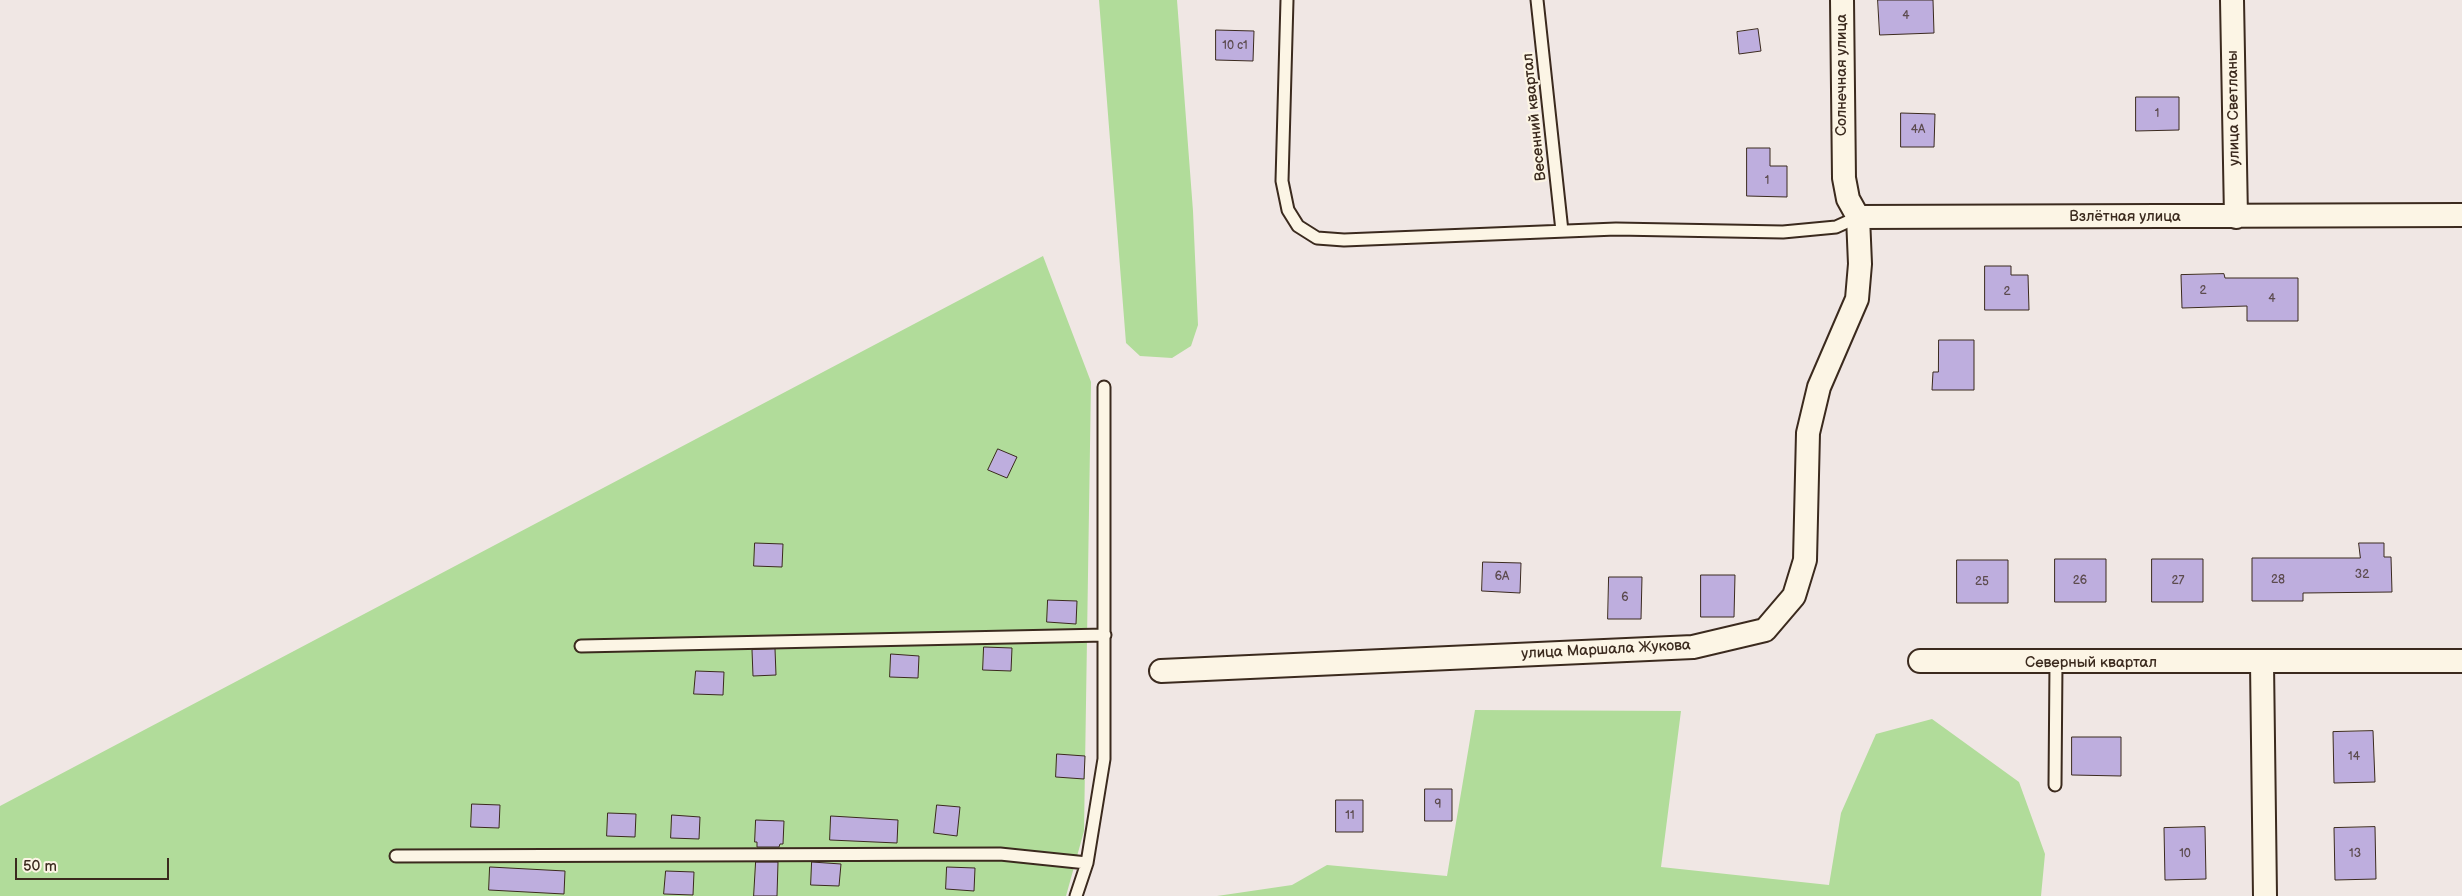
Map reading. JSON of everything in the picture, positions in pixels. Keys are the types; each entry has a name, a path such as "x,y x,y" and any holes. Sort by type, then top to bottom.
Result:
{"street":[{"name":"Солнечная улица","path":"1842,0 1843,149 1848,199 1858,217"},
{"name":"улица Светланы","path":"2232,0 2236,216"},
{"name":"Взлётная улица","path":"1858,217 2462,215"},
{"name":"улица Маршала Жукова","path":"1161,671 1693,647 1765,630 1794,596 1805,560 1808,433 1819,387 1857,299 1860,264 1858,217"},
{"name":"Северный квартал","path":"1920,661 2056,663 2462,661"},
{"path":"2262,663 2264,896"}],"lane":[{"path":"1286,0 1282,181 1288,210 1298,226 1317,238 1344,240 1616,229 1783,232 1836,227 1858,217"},
{"name":"Весенний квартал","path":"1538,0 1562,230"},
{"path":"1076,896 1087,862 1104,759 1104,386"},
{"path":"581,646 1105,635"},
{"path":"2055,785 2056,663"},
{"path":"396,856 1000,854 1087,862"}],"green space":[{"path":"1099,0 1177,0 1193,211 1198,325 1191,346 1172,358 1140,356 1126,343"},
{"path":"1043,256 1091,382 1084,831 1066,896 0,896 0,806"},
{"path":"1475,710 1681,711 1661,867 1829,885 1841,813 1876,734 1932,719 2019,782 2045,854 2041,896 1217,896 1292,885 1327,865 1447,876"}],"building":[{"path":"1878,0 1933,0 1934,33 1880,35"},
{"path":"1758,29 1761,51 1739,54 1737,32"},
{"path":"1216,30 1254,31 1253,61 1216,60"},
{"path":"2136,97 2179,97 2179,130 2136,131"},
{"path":"1901,113 1935,114 1934,147 1901,147"},
{"path":"1747,148 1770,148 1770,166 1787,166 1787,197 1747,196"},
{"path":"1985,266 2011,266 2011,275 2028,275 2029,310 1985,310"},
{"path":"2224,274 2225,278 2298,278 2298,321 2247,321 2247,306 2182,308 2181,275"},
{"path":"1939,340 1974,340 1974,390 1932,390 1933,372 1938,372"},
{"path":"998,449 1017,457 1007,478 988,470"},
{"path":"755,543 783,544 782,567 754,566"},
{"path":"2359,543 2384,543 2384,557 2391,557 2392,592 2303,593 2303,601 2252,601 2252,558 2360,558"},
{"path":"2055,559 2106,559 2106,602 2055,602"},
{"path":"2152,559 2203,559 2203,602 2152,602"},
{"path":"1957,560 2008,560 2008,603 1957,603"},
{"path":"1483,562 1521,563 1520,593 1482,591"},
{"path":"1701,575 1735,575 1734,617 1701,617"},
{"path":"1609,577 1642,577 1641,619 1608,619"},
{"path":"1048,600 1077,601 1076,624 1047,622"},
{"path":"984,647 1012,648 1011,671 983,670"},
{"path":"775,649 776,675 753,676 752,650"},
{"path":"891,654 919,656 918,678 890,677"},
{"path":"696,671 724,672 723,695 694,694"},
{"path":"2373,731 2375,782 2334,783 2333,732"},
{"path":"2072,737 2121,737 2121,776 2072,775"},
{"path":"1057,754 1085,756 1084,779 1056,777"},
{"path":"1425,789 1452,789 1452,821 1425,821"},
{"path":"1336,800 1363,800 1363,832 1336,832"},
{"path":"472,804 500,805 499,828 471,827"},
{"path":"937,805 960,807 957,836 934,833"},
{"path":"608,813 636,814 635,837 607,836"},
{"path":"672,815 700,817 699,839 671,838"},
{"path":"831,816 898,820 897,843 830,840"},
{"path":"756,820 784,821 783,844 780,844 779,847 757,847 757,842 755,842"},
{"path":"2205,827 2206,879 2165,880 2164,828"},
{"path":"2375,827 2376,879 2335,880 2334,828"},
{"path":"756,862 778,862 777,896 754,896"},
{"path":"812,862 841,864 839,886 811,885"},
{"path":"490,867 565,871 564,894 489,890"},
{"path":"947,867 975,868 974,891 946,889"},
{"path":"666,871 694,872 693,895 664,894"}]}
